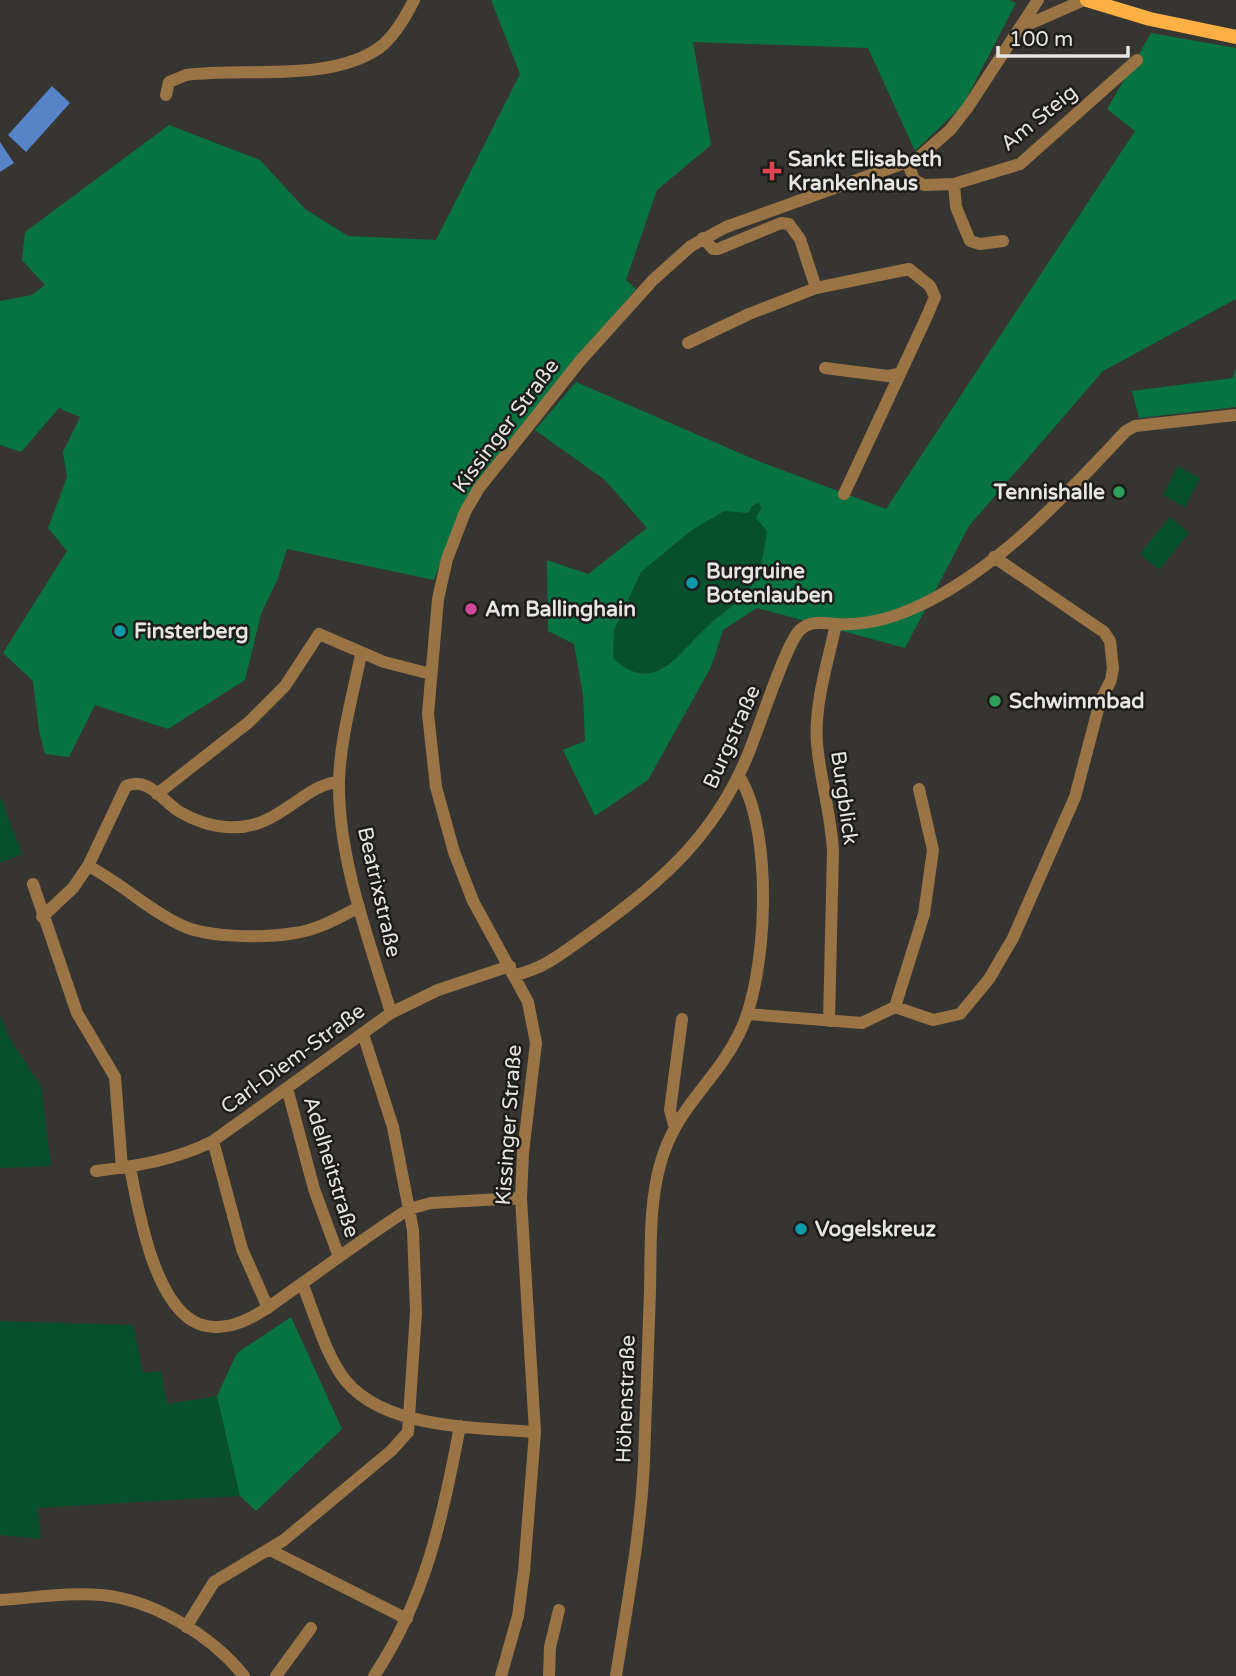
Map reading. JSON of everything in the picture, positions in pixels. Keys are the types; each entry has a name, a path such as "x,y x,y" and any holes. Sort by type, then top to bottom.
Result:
{"main road":[{"path":"1085,0 1150,19 1236,37"}],"street":[{"path":"166,96 169,82 186,75 303,70 358,57 386,41 414,0"},
{"name":"Kissinger Straße","path":"502,1676 518,1616 535,1432 521,1198 523,1153 536,1044 528,1002 473,901 441,807 428,714 442,576 465,512 479,488 580,361 653,279 703,238 761,213 908,163 950,130 1038,0"},
{"path":"1020,28 1085,0"},
{"name":"Am Steig","path":"908,163 914,180 923,185 954,184 1020,163 1137,60"},
{"path":"954,184 956,206 970,241 981,244 1003,241"},
{"path":"703,238 713,249 718,249 781,223 789,224 800,239 816,288"},
{"path":"688,343 748,313 816,288 902,269 909,269 930,286 935,297 844,494"},
{"path":"825,368 888,376 898,374"},
{"name":"Burgstraße","path":"512,971 534,971 558,959 658,882 711,826 740,776 796,635 809,624 877,623 930,601 994,557 1071,489 1126,431 1142,424 1236,415"},
{"path":"895,1007 904,1012 944,1020 960,1014 989,979 1031,900 1075,797 1100,702 1114,668 1111,640 1104,632 994,557"},
{"name":"Burgblick","path":"829,1021 833,838 817,743 823,687 836,624"},
{"path":"157,794 249,722 297,671 319,634 361,654 432,674"},
{"name":"Beatrixstraße","path":"361,654 339,782 344,836 359,907 391,1013"},
{"name":"Höhenstraße","path":"616,1676 644,1465 654,1194 674,1125 729,1050 747,1014 759,959 763,888 750,797 740,776"},
{"path":"42,917 73,888 88,866 126,786 136,782 145,784 181,813 210,825 229,828 248,826 274,817 326,783 339,782"},
{"path":"747,1014 862,1023 895,1007 924,914 933,850 919,789"},
{"path":"88,866 167,918 198,932 295,933 336,919 359,907"},
{"path":"33,884 42,917 78,1013 115,1077 126,1167 151,1255 180,1310 198,1324 216,1327 237,1323 268,1308 409,1209 432,1203 521,1198"},
{"name":"Carl-Diem-Straße","path":"96,1171 174,1158 213,1141 391,1013 438,990 512,971"},
{"name":"Höhenstraße","path":"674,1125 670,1110 682,1019"},
{"path":"186,1627 215,1582 270,1550 392,1450 408,1432 417,1269 409,1209 393,1127 363,1034"},
{"name":"Adelheitstraße","path":"287,1088 314,1189 340,1257"},
{"path":"213,1141 242,1249 268,1308"},
{"path":"302,1283 342,1376 374,1404 418,1421 535,1432"},
{"path":"374,1676 407,1619 441,1526 460,1426"},
{"path":"270,1550 407,1619"},
{"path":"0,1600 101,1595 152,1608 213,1646 244,1676"},
{"path":"549,1676 550,1647 559,1610"},
{"path":"276,1676 311,1628"}],"green space":[{"path":"491,0 1009,0 1016,3 963,105 915,151 868,48 693,42 711,145 657,190 626,280 636,289 556,382 452,531 434,580 287,549 278,578 261,614 245,680 168,729 95,705 69,757 45,754 39,731 33,681 3,653 67,551 48,528 67,477 63,452 80,417 59,408 21,452 0,445 0,301 32,295 45,285 22,260 25,232 169,125 260,160 305,209 348,236 436,240 520,74"},
{"path":"1151,33 1236,48 1236,299 1103,371 969,526 905,648 757,608 723,630 711,667 648,780 595,816 563,750 585,741 583,695 574,644 548,631 547,560 588,574 647,528 605,480 535,430 576,382 758,461 886,509 1135,131 1107,109","holes":["759,503 761,508 756,518 767,531 762,561 754,581 741,598 666,667 642,674 628,669 613,658 614,630 641,572 692,530 724,511 748,513 753,505"]},
{"path":"1236,368 1236,407 1139,418 1132,391 1233,378"},
{"path":"1178,466 1200,478 1185,507 1163,495"},
{"path":"759,503 761,508 756,518 767,531 760,568 746,593 666,667 642,674 628,669 613,658 614,630 641,572 692,530 724,510 748,513 753,505"},
{"path":"1170,517 1189,533 1159,570 1140,554"},
{"path":"0,796 22,854 0,863"},
{"path":"0,1016 10,1039 41,1086 51,1166 0,1168"},
{"path":"291,1317 342,1429 256,1511 240,1496 217,1396 237,1353"},
{"path":"0,1321 133,1325 143,1373 161,1371 167,1404 217,1396 240,1496 38,1508 41,1539 0,1535"}],"water":[{"path":"52,86 70,103 26,152 8,135"},
{"path":"0,142 14,163 0,172"}],"place":[{"name":"Sankt Elisabeth Krankenhaus","path":"772,171"},
{"name":"Tennishalle","path":"1119,492"},
{"name":"Burgruine Botenlauben","path":"692,583"},
{"name":"Am Ballinghain","path":"471,609"},
{"name":"Finsterberg","path":"120,631"},
{"name":"Schwimmbad","path":"995,701"},
{"name":"Vogelskreuz","path":"801,1229"}]}
